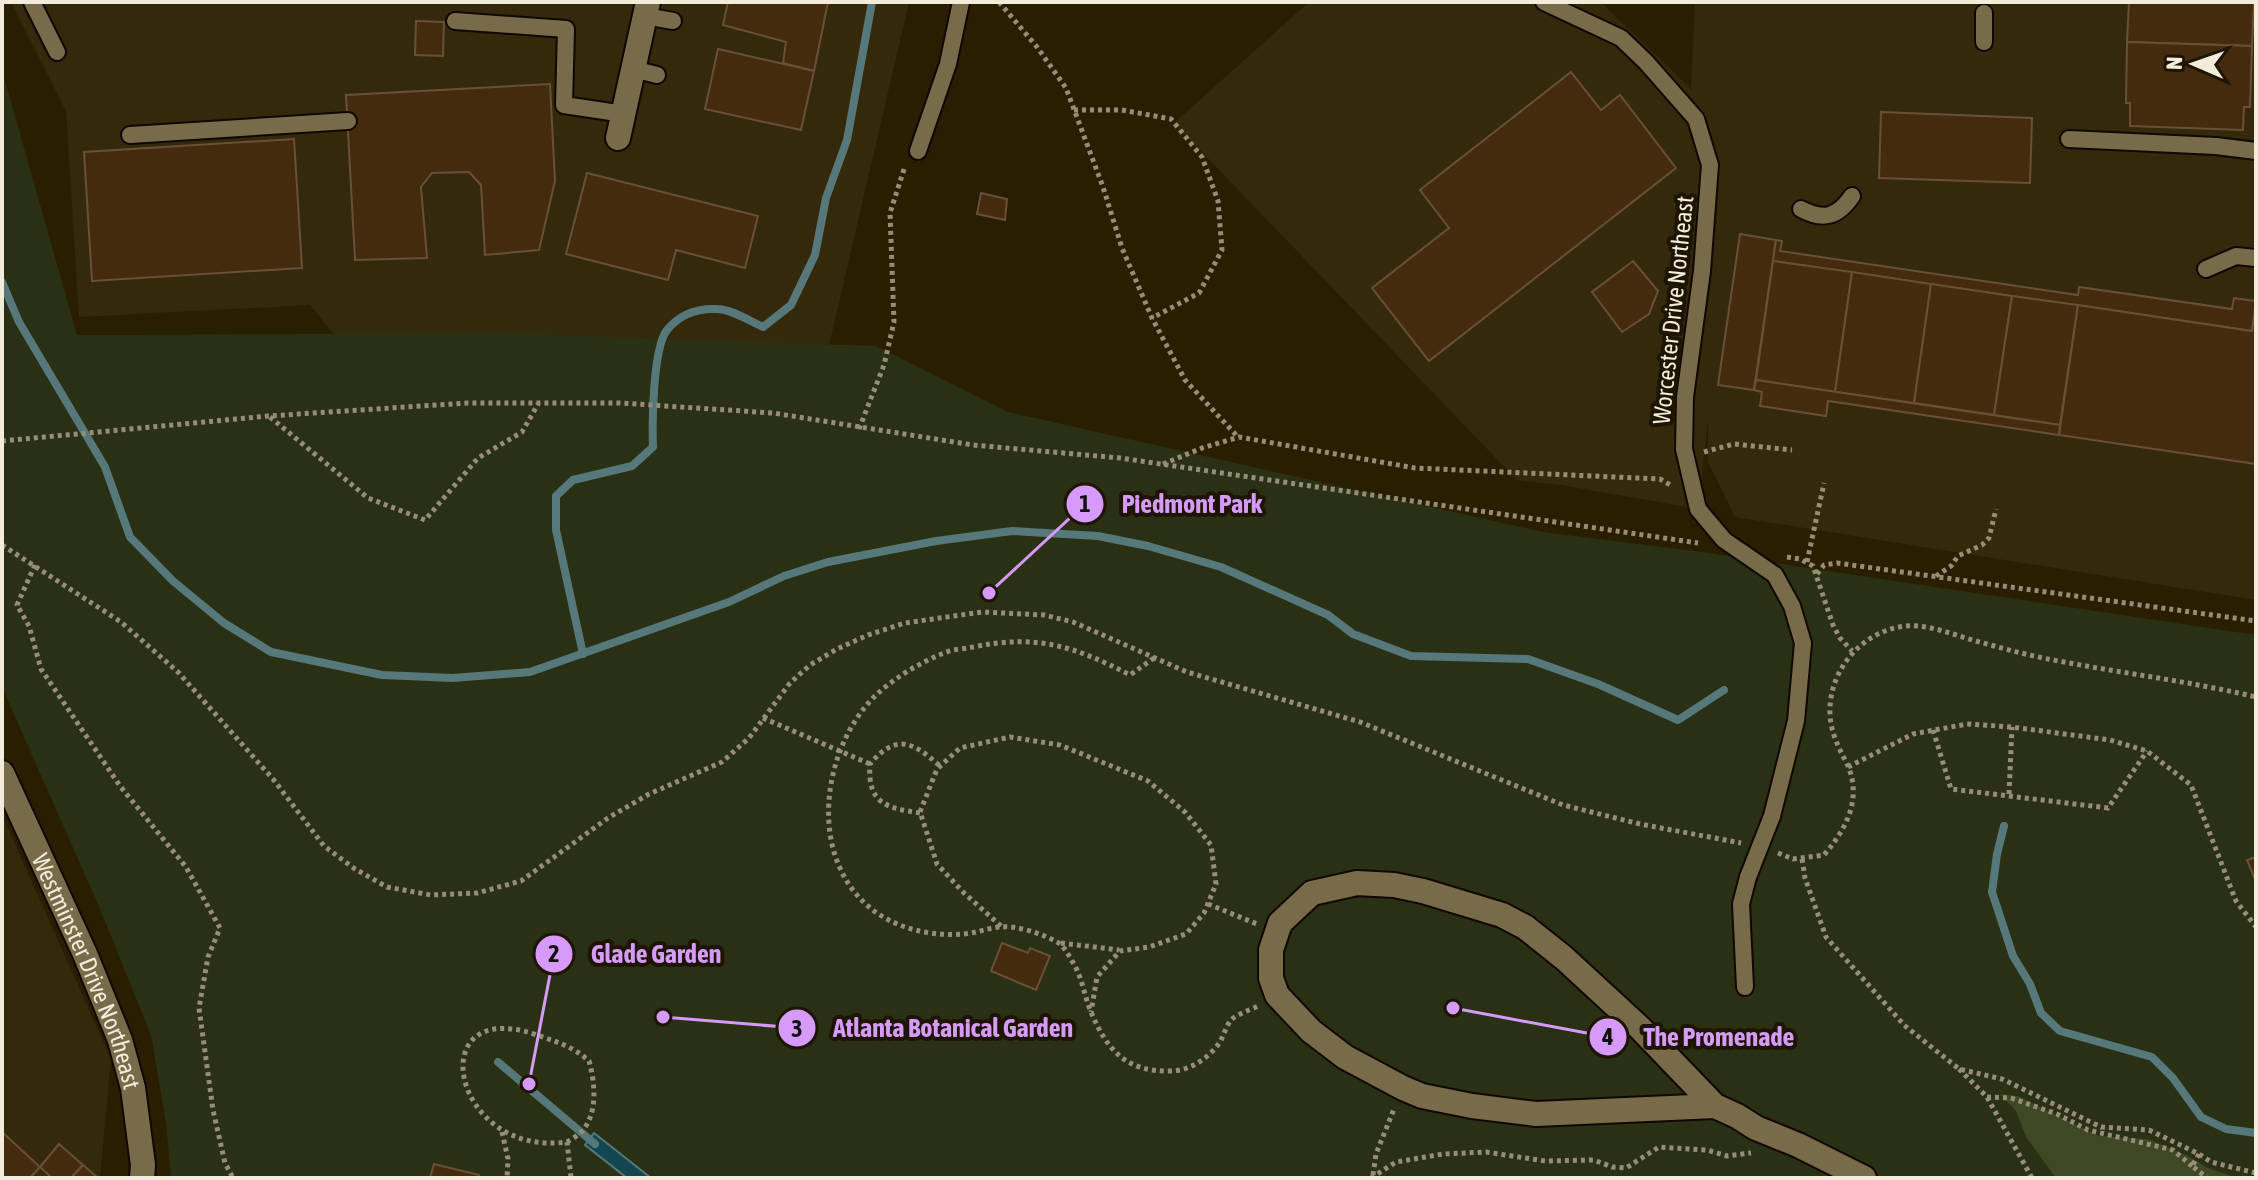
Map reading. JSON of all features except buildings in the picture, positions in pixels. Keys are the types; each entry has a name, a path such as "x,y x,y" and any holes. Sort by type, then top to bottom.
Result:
{"street":[{"path":"618,138 624,114 645,72 647,9"},
{"name":"Westminster Drive Northeast","path":"2,773 85,954 120,1040 133,1088 142,1178"},
{"path":"1715,1106 1536,1114 1422,1096 1334,1049 1311,1031 1277,995 1271,978 1271,950 1280,923 1312,893 1357,883 1394,885 1484,908 1525,927 1564,958 1640,1028 1715,1106 1864,1178"}],"lane":[{"path":"32,2 57,52"},
{"path":"918,151 948,64 961,2"},
{"name":"Worcester Drive Northeast","path":"1544,2 1621,38 1696,119 1710,165 1702,271 1685,397 1684,449 1698,509 1724,540 1775,575 1792,606 1803,643 1796,721 1772,816 1741,904 1745,987"},
{"path":"647,9 673,21"},
{"path":"1984,13 1984,42"},
{"path":"455,21 566,29 558,106 624,114"},
{"path":"130,135 348,121"},
{"path":"2069,139 2216,146 2256,151"},
{"path":"1801,209 1815,216 1830,216 1844,209 1852,196"},
{"path":"2206,269 2236,256 2256,258"}],"path":[{"path":"999,2 1066,88 1122,248 1152,318 1185,380 1239,437"},
{"path":"1074,110 1122,110 1171,119 1202,157 1218,201 1222,250 1199,293 1152,318"},
{"path":"859,429 884,365 894,322 890,213 908,156 918,151"},
{"path":"2,441 268,416 467,403 635,404 773,413 973,445 1163,464 1694,542"},
{"path":"268,416 368,498 425,520 478,458 522,432 539,403"},
{"path":"1163,464 1239,437 1415,468 1660,479 1674,488 1694,492"},
{"path":"1689,472 1705,451 1734,444 1792,450"},
{"path":"1807,562 1824,483"},
{"path":"1935,576 1951,566 1958,556 1982,545 1989,538 1996,509"},
{"path":"2,545 121,622 178,672 273,779 324,846 387,887 431,895 477,893 521,881 608,818 649,794 722,762 749,738 790,683 810,665 837,649 880,631 982,612 1044,615 1100,632 1187,672 1360,722 1563,805 1753,846"},
{"path":"1790,557 1807,562 1817,574 1833,625 1852,651"},
{"path":"1817,574 1824,565 1837,563 2256,621"},
{"path":"35,565 17,605 29,626 41,669 120,786 186,867 220,928 208,957 199,1008 213,1110 225,1163 233,1178"},
{"path":"1765,850 1793,859 1824,855 1848,820 1853,800 1853,781 1835,740 1830,717 1831,701 1839,674 1852,651 1884,631 1920,626 2064,662 2256,697"},
{"path":"1001,926 937,864 920,813 940,766 960,748 1010,737 1060,745 1148,781 1185,812 1211,845 1216,884 1204,913 1186,934 1149,947 1120,951 1060,943 1029,931 1001,926 961,934 914,930 886,919 867,905 849,886 838,865 830,838 827,809 841,751 852,727 873,698 907,671 946,652 1025,640 1076,650 1130,675 1154,658"},
{"path":"763,718 870,764"},
{"path":"1848,767 1913,734 1967,724 2110,740 2147,751 2191,785 2236,901 2256,927"},
{"path":"2009,794 2012,727"},
{"path":"1933,730 1951,789 2108,808 2147,751"},
{"path":"920,813 884,805 873,792 870,764 884,750 909,744 917,746 940,766"},
{"path":"1802,859 1805,878 1826,937 1904,1025 1959,1069 1987,1097 2032,1178"},
{"path":"1208,904 1262,926"},
{"path":"1060,943 1076,968 1091,1013 1116,1056 1148,1072 1182,1071 1203,1060 1219,1043 1231,1020 1277,995"},
{"path":"1091,1013 1097,977 1120,951"},
{"path":"500,1028 519,1029 579,1052 589,1061 594,1088 583,1130 567,1142 550,1145 514,1138 502,1131 479,1110 465,1087 461,1068 466,1047 480,1035 500,1028"},
{"path":"1959,1069 2002,1079 2101,1127 2149,1130 2211,1162 2256,1173"},
{"path":"1372,1177 1376,1154 1403,1088"},
{"path":"1987,1097 2011,1098 2057,1114 2088,1130 2173,1150 2207,1178"},
{"path":"502,1131 508,1159 507,1178"},
{"path":"1372,1177 1396,1162 1443,1154 1486,1152 1545,1161 1594,1160 1626,1168 1659,1147 1707,1150 1727,1156 1748,1155 1760,1148 1766,1133"},
{"path":"567,1142 571,1178"},
{"path":"2192,1166 2199,1154"}],"shaded area":[{"path":"11,2 909,2 817,397 392,406 310,305 79,317 66,111"},
{"path":"1309,2 1601,2 1691,89 1695,2 2256,2 2256,600 1735,517 1708,462 1708,420 1698,509 1517,480 1174,123"},
{"path":"2,815 111,1059 100,1178 2,1178"}],"green space":[{"path":"2,70 77,335 505,333 876,346 1008,412 1543,532 1695,551 2256,635 2256,1178 171,1178 166,1123 151,1035 100,909 2,687"},
{"path":"2000,1094 2018,1096 2099,1136 2148,1139 2208,1168 2237,1178 2056,1178 2026,1137 2016,1111"}],"water":[{"path":"594,1133 651,1178 627,1178 585,1145"}],"waterway":[{"path":"583,654 556,530 556,496 573,480 632,466 653,447 654,386 659,352 667,330 678,320 696,311 717,309 734,313 763,327 791,305 815,255 826,198 847,140 872,2"},
{"path":"2,282 19,322 105,467 130,537 173,581 224,623 271,652 382,675 453,678 530,672 729,602 784,576 828,562 936,541 1012,531 1098,536 1148,546 1221,567 1328,615 1353,634 1411,656 1528,659 1598,684 1678,720 1724,690"},
{"path":"2004,826 1992,892 2013,956 2030,984 2041,1013 2060,1031 2152,1057 2173,1078 2201,1117 2226,1129 2256,1133"},
{"path":"498,1062 595,1144"}],"place":[{"name":"Piedmont Park","path":"989,593"},
{"name":"The Promenade","path":"1453,1008"},
{"name":"Atlanta Botanical Garden","path":"663,1017"},
{"name":"Glade Garden","path":"529,1084"}]}
